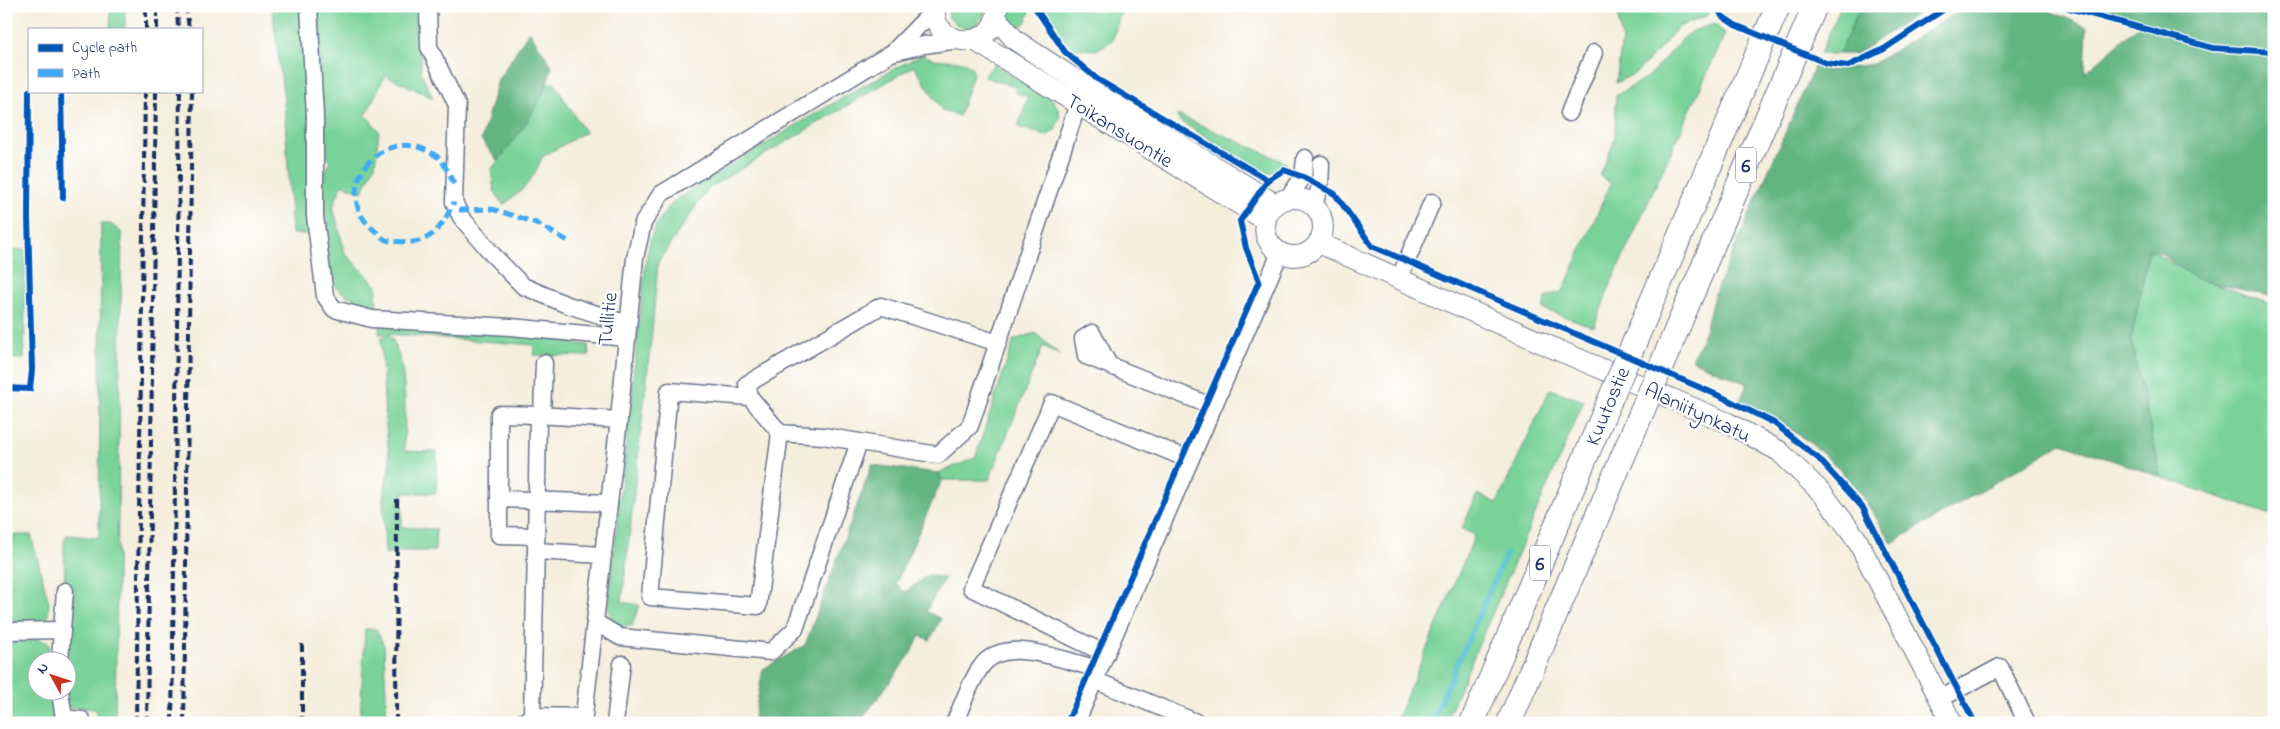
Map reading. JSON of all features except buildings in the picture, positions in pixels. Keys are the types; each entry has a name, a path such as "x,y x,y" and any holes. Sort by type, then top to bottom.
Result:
{"highway":[{"path":"1658,287 1763,6"},
{"name":"Kuutostie","path":"1472,723 1778,6"},
{"name":"Kuutostie","path":"1509,723 1815,6"},
{"path":"1689,299 1828,6"}],"main road":[{"name":"Toikansuontie","path":"934,8 936,20 948,36 966,40 1078,104 1276,208"},
{"name":"Toikansuontie","path":"997,12 1015,40 1276,208"},
{"path":"966,40 988,32 997,12"},
{"path":"1302,198 1314,204 1323,218 1323,235 1319,243 1306,254 1297,256 1280,253 1274,248 1266,235 1276,208 1302,198"},
{"name":"Alaniitynkatu","path":"1319,243 1560,351 1728,423 1778,451 1823,494 1856,538 1952,723"}],"street":[{"path":"309,6 315,118 315,216 325,296 334,309 372,319 628,331"},
{"path":"428,6 429,47 457,105 454,202 461,217 493,255 523,286 628,331"},
{"name":"Tullitie","path":"583,720 619,420 635,258 643,223 661,194 892,52 934,8"},
{"name":"Tullitie","path":"892,52 924,45 966,40"},
{"path":"1569,113 1594,52"},
{"path":"998,343 882,306 747,384 750,397 780,433 823,436 938,455 970,426 998,343 1078,104"},
{"path":"1276,208 1302,177 1305,158"},
{"path":"1314,204 1320,187 1321,164"},
{"path":"1399,279 1432,202"},
{"path":"1076,723 1280,253"},
{"path":"544,363 540,415 538,500 527,719 583,720"},
{"path":"1109,365 1213,407"},
{"path":"750,397 669,391 650,597 758,606 780,433"},
{"path":"1106,654 971,588 1052,403 1190,460"},
{"path":"603,555 536,544 499,535 498,414 619,420"},
{"path":"595,622 620,637 771,652 795,629 859,442"},
{"path":"499,499 609,503"},
{"path":"61,652 65,591"},
{"path":"6,631 62,630"},
{"path":"954,723 980,668 992,655 1020,649 1097,675 1198,723"},
{"path":"615,723 622,664"},
{"path":"1940,699 2000,667 2026,723"},
{"path":"62,702 64,718 82,720 82,723"}],"green space":[{"path":"111,6 125,6 125,28 110,28"},
{"path":"272,6 300,6 307,56 312,234 292,234 284,101"},
{"path":"315,6 421,6 421,72 433,98 385,75 366,115 379,131 375,165 362,192 342,184 333,207 345,253 377,286 376,308 346,295 323,278 315,199 330,161 325,152"},
{"path":"947,6 985,6 984,15 975,26 960,27 949,18"},
{"path":"1008,6 1029,6 1028,18 1015,32 1009,20"},
{"path":"1041,6 1123,6 1112,41 1096,50 1068,48 1046,17"},
{"path":"1616,6 1709,6 1711,10 1706,16 1678,27 1637,72 1616,83 1622,40"},
{"path":"1841,6 1861,6 1839,54 1820,54"},
{"path":"1861,6 1929,6 1857,54 1839,54"},
{"path":"1967,6 2038,6 2087,27 2085,73 2144,21 2097,6 2274,6 2274,297 2196,279 2162,254 2149,249 2131,340 2161,477 2062,443 1892,543 1861,495 1838,468 1792,430 1740,401 1747,384 1692,360 1705,331 1714,295 1815,65 1828,71 1873,64"},
{"path":"1715,24 1725,34 1611,283 1594,327 1543,309 1546,297 1563,291 1611,183 1600,176 1615,139 1616,96 1650,75 1679,42 1692,31"},
{"path":"529,31 552,66 537,104 523,128 498,161 481,140 498,80"},
{"path":"923,54 935,59 960,61 972,67 973,74 959,116 942,110 914,66 712,186 705,193 658,262 622,602 639,605 632,626 613,625 608,606 646,259 650,241 659,221 675,200 828,106"},
{"path":"994,64 1053,100 1059,110 1059,119 1055,130 1047,136 1018,127 1028,97 1015,92 1016,87 984,77"},
{"path":"548,83 554,83 585,132 542,157 535,173 527,184 517,195 503,205 494,190 491,170 528,120"},
{"path":"1178,115 1287,163 1278,170 1266,174 1180,121 1177,117"},
{"path":"101,224 111,224 122,233 115,723 97,723 96,709 66,707 66,702 78,702 78,652 66,652 64,542 67,535 99,538"},
{"path":"2149,249 2195,277 2274,305 2274,516 2161,477 2131,340"},
{"path":"6,250 26,250 24,359 6,358"},
{"path":"380,325 531,336 588,345 589,356 533,355 534,345 389,334 400,360 403,375 405,406 404,451 437,452 436,493 403,493 402,527 436,529 435,551 402,551 385,554 383,497 390,463 385,419 381,339 388,334 379,334"},
{"path":"1035,333 1060,355 1043,346 989,480 942,480 938,473 975,458 1014,340"},
{"path":"1550,389 1584,401 1445,723 1395,723 1475,535 1462,529 1477,494 1497,503"},
{"path":"872,465 938,473 942,480 896,583 905,592 928,575 945,578 926,611 941,619 930,640 920,636 910,655 859,723 765,723 754,718 763,669 805,645"},
{"path":"6,535 31,535 49,603 47,626 6,623"},
{"path":"365,629 376,629 384,646 387,723 360,722"},
{"path":"10,638 34,638 49,643 50,652 28,652 28,702 52,702 53,723 6,723"}],"waterway":[{"path":"1431,723 1506,554"}],"railway":[{"path":"146,6 146,28"},
{"path":"157,6 157,28"},
{"path":"177,6 178,28"},
{"path":"186,6 189,28"},
{"path":"136,723 145,92"},
{"path":"147,723 156,92"},
{"path":"172,723 180,92"},
{"path":"184,723 192,92"},
{"path":"396,723 397,497"},
{"path":"302,644 302,723"}],"marked path":[{"path":"2262,6 2274,23"},
{"path":"454,184 439,158 418,147 398,146 381,152 368,164 359,179 356,197 361,214 374,230 386,240 405,242 415,242 430,236 446,218 454,202"},
{"path":"459,210 492,209 536,223 568,241"}],"cycle path":[{"path":"1034,6 1065,52 1097,79 1268,180"},
{"path":"1716,6 1722,16 1735,25 1826,63 1848,66 1884,49 1949,6"},
{"path":"2062,6 2213,48 2274,52"},
{"path":"6,388 30,389 32,370 28,217 29,92"},
{"path":"61,92 63,198"},
{"path":"1067,723 1259,281 1246,248 1240,221 1268,180 1284,170 1303,177 1335,194 1372,246 1722,397 1774,423 1819,459 1863,508 1975,723"}]}
